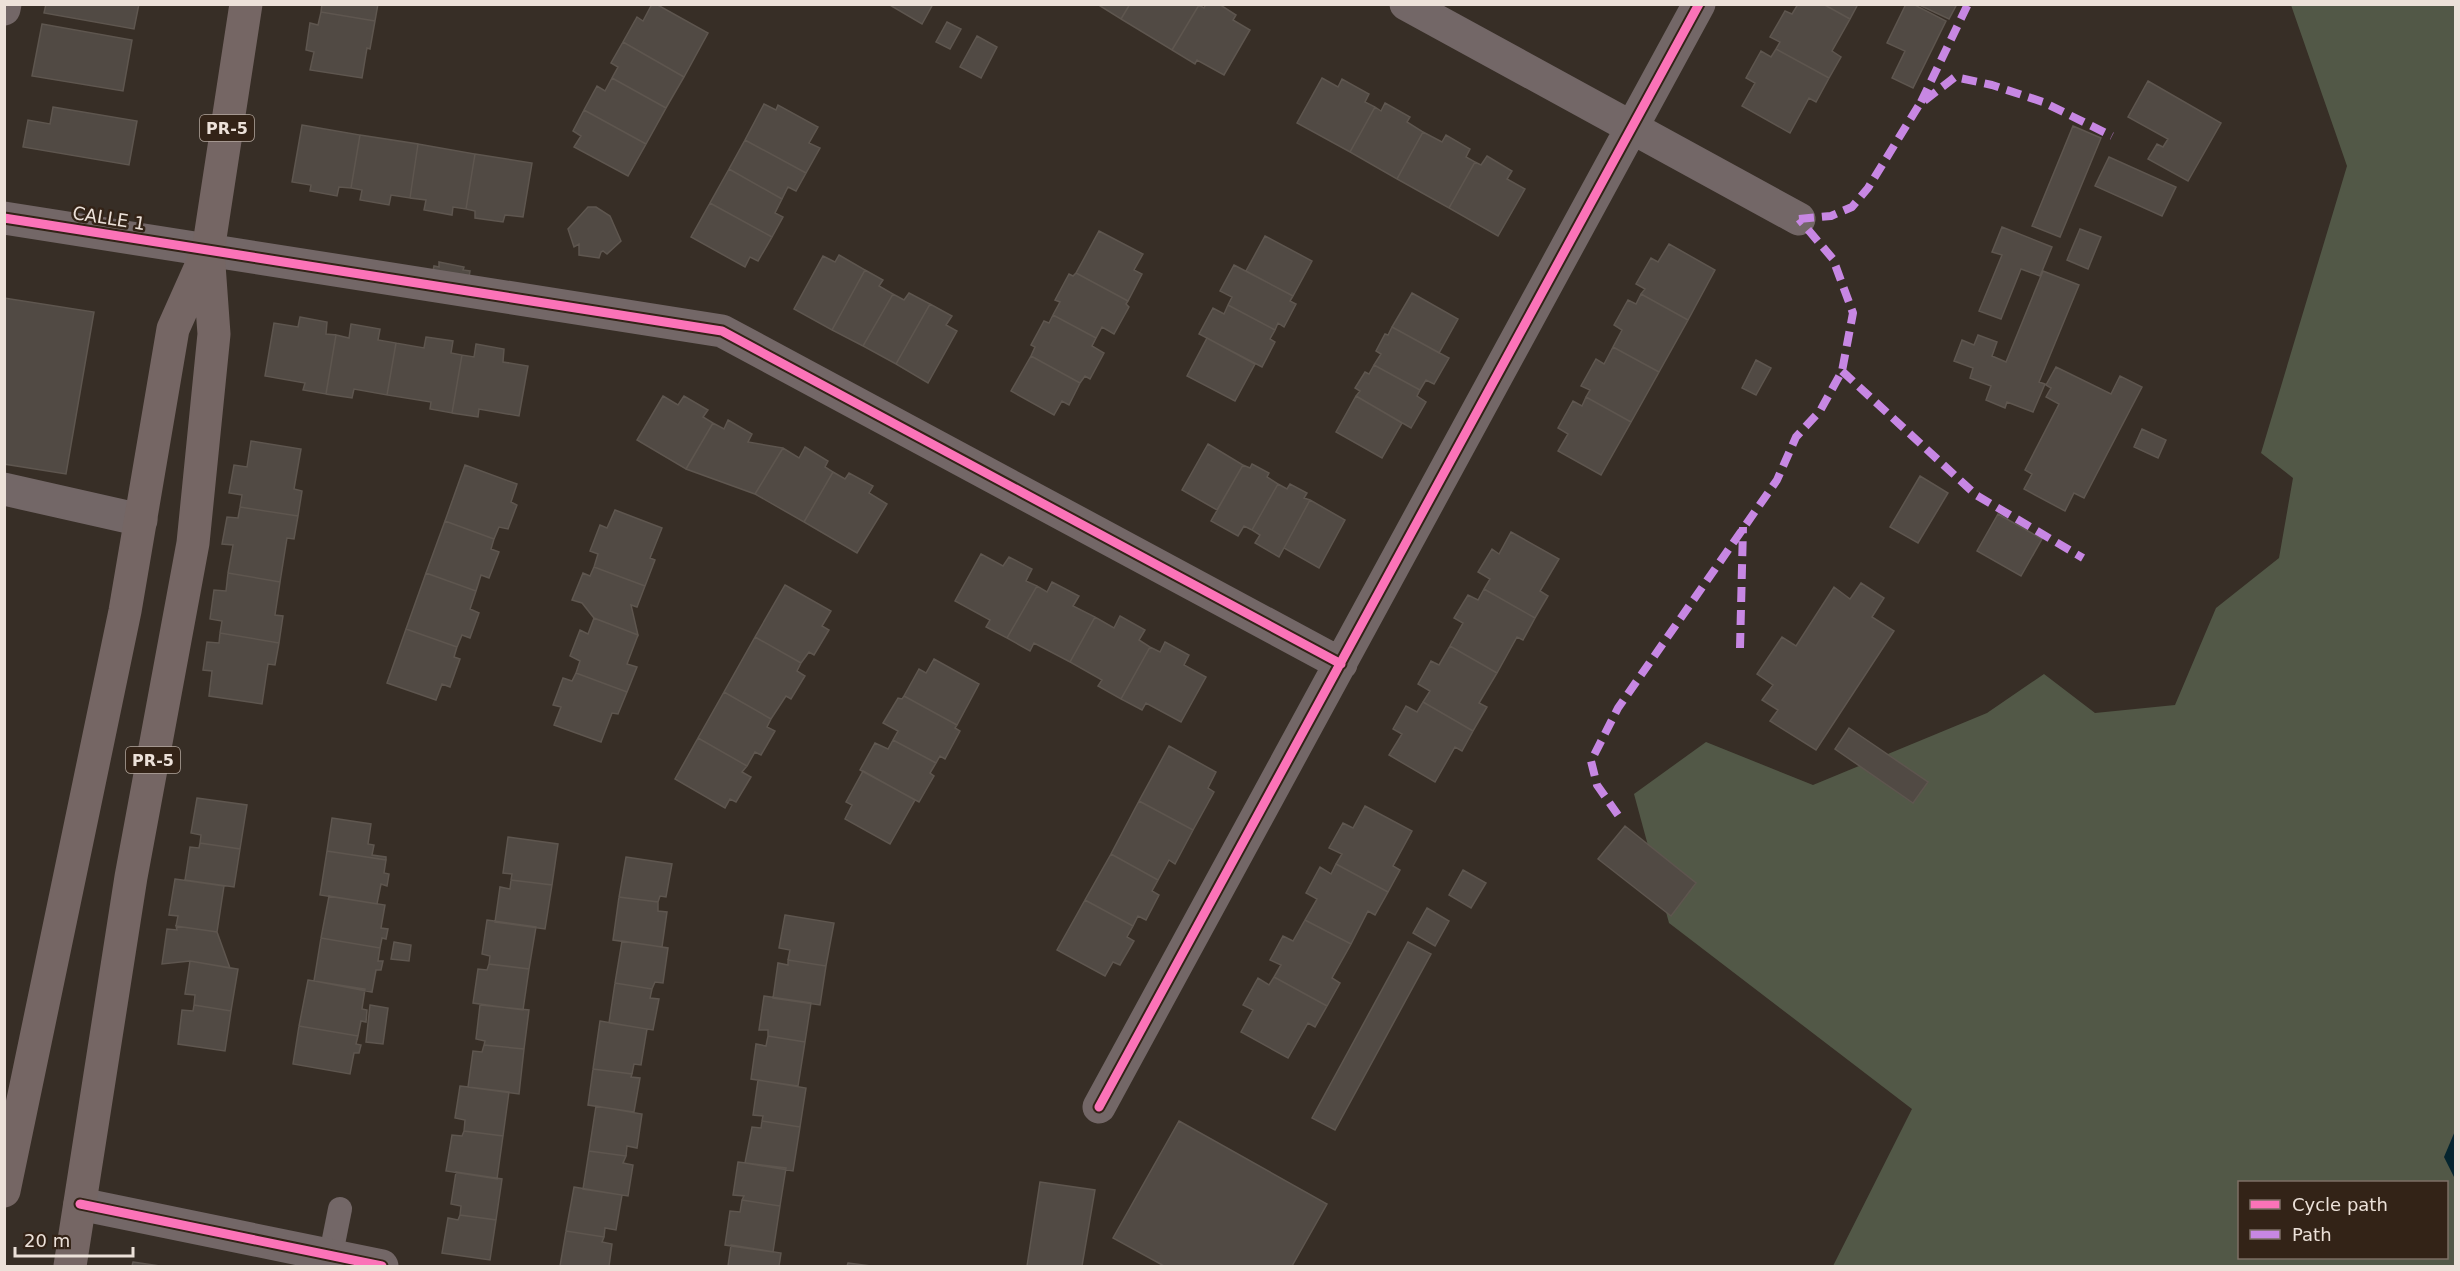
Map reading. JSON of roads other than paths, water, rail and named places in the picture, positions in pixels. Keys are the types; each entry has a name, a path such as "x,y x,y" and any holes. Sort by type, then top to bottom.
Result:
{"main road":[{"name":"PR-5","path":"70,1266 131,877 193,543 214,334 208,251 246,4"},
{"name":"PR-5","path":"4,1191 125,611 172,329 208,251"}],"street":[{"path":"4,9 5,4"},
{"path":"1406,4 1799,219"},
{"path":"1099,1107 1699,4"},
{"name":"CALLE 1","path":"4,218 722,331 1341,664"},
{"path":"4,489 141,520"},
{"path":"80,1204 382,1266"}],"lane":[{"path":"331,1254 339,1209"}],"water":[{"path":"2455,1131 2455,1179 2444,1157"}]}
